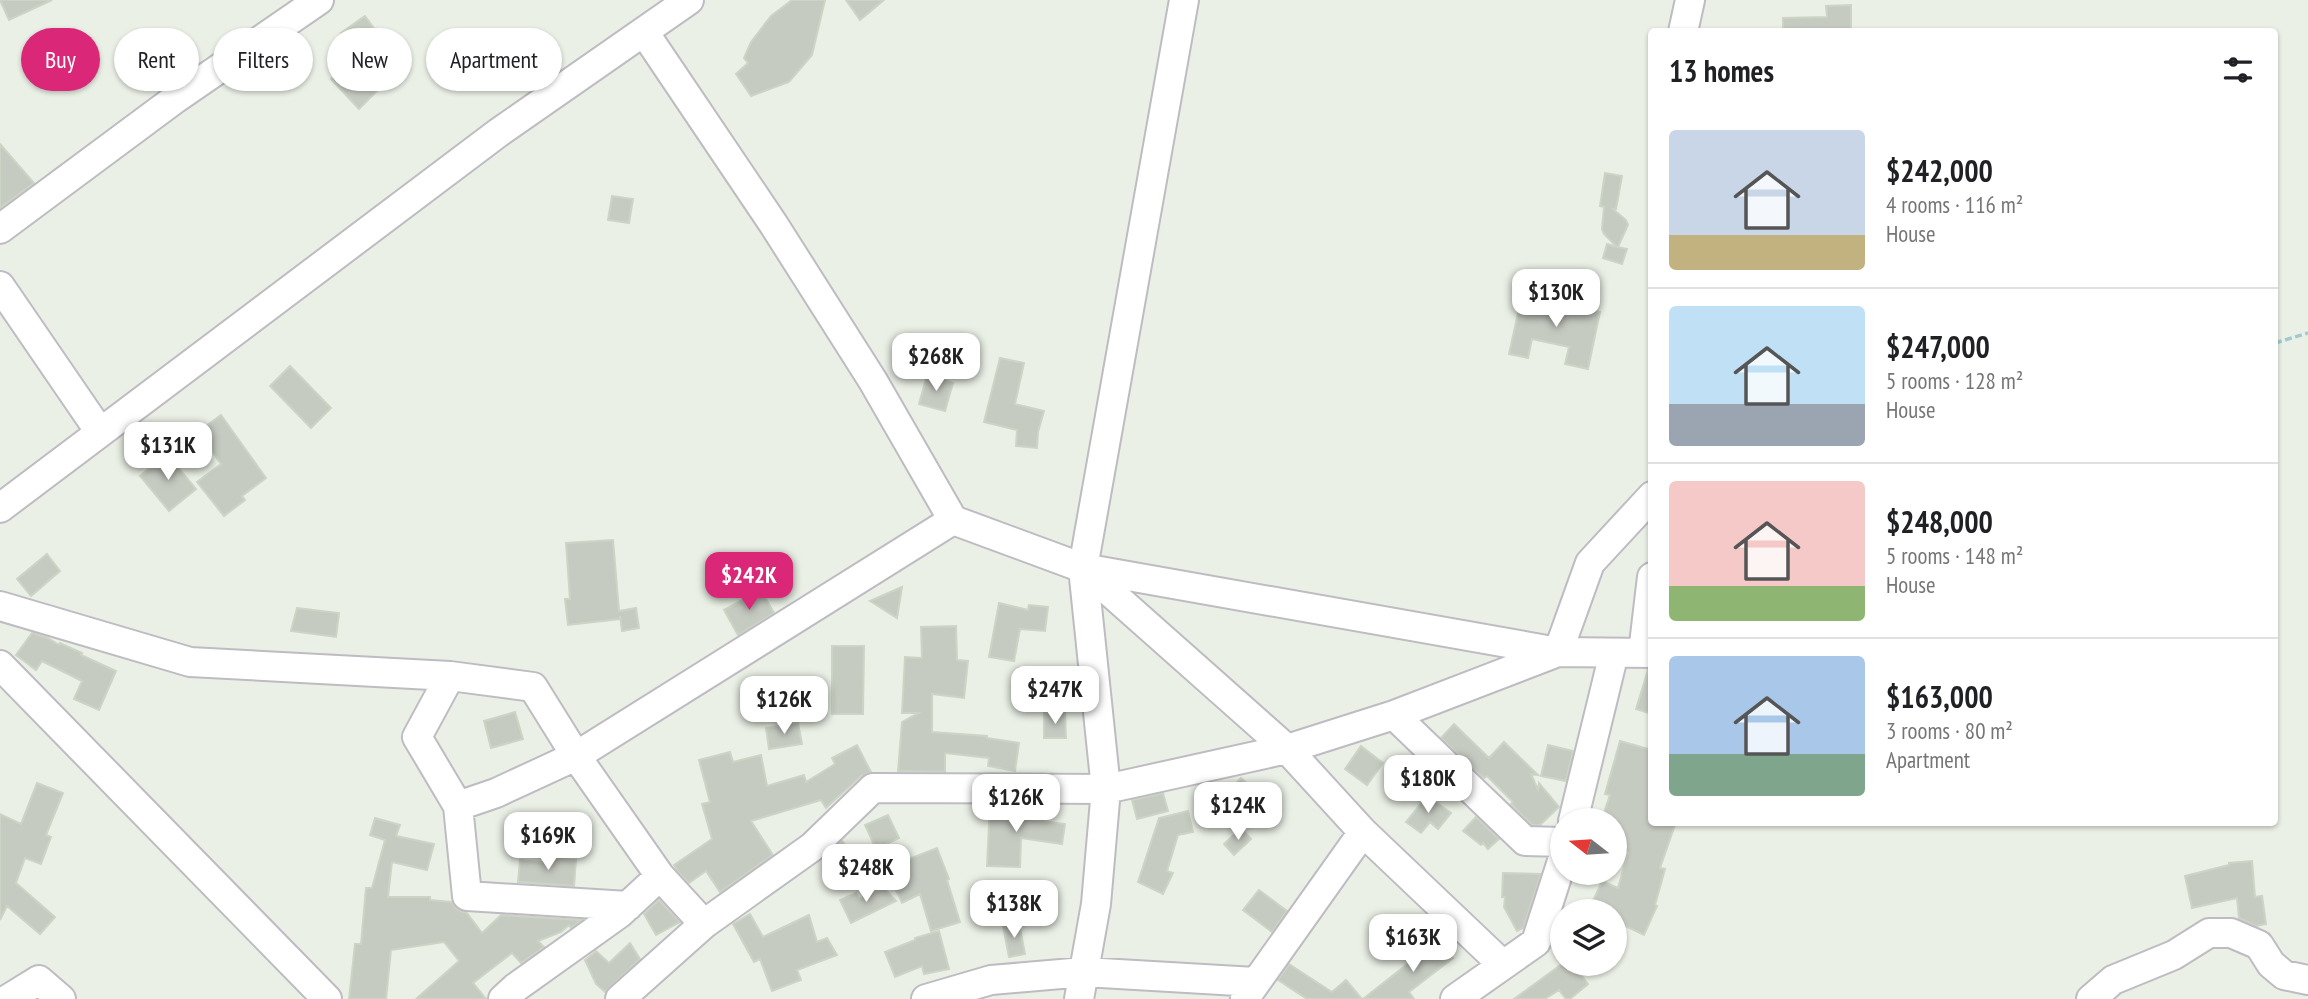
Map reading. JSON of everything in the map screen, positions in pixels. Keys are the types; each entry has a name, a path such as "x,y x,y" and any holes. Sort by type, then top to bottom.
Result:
{"street":[{"path":"0,229 175,99 319,0"},
{"path":"0,508 498,133 690,0"},
{"path":"1081,986 1096,904 1106,789 1083,568 1184,0"},
{"path":"1684,28 1690,0"},
{"path":"644,32 873,380 953,520 1083,568 1558,652 1647,653"},
{"path":"0,286 100,432"},
{"path":"631,995 704,924 812,847 873,788 1106,789 1287,749 1394,715 1558,652 1590,563 1648,500"},
{"path":"458,806 496,793 576,756 953,520"},
{"path":"1083,568 1287,749 1363,832 1503,965"},
{"path":"0,606 190,662 450,676 533,687 576,756 660,876 704,924"},
{"path":"1576,808 1614,653"},
{"path":"0,664 327,999"},
{"path":"450,676 417,737 458,806 467,896 628,906"},
{"path":"1394,715 1525,841 1550,842"},
{"path":"926,999 990,990 1081,986 1250,991 1363,832"},
{"path":"503,999 628,906 660,876"},
{"path":"1455,999 1536,942 1554,886"},
{"path":"2091,999 2113,980 2174,955 2209,933 2231,933 2259,945 2271,964 2284,975 2308,980"},
{"path":"8,999 39,980 61,999"}],"path":[{"path":"2278,342 2308,333"}],"building":[{"path":"0,0 52,0 9,20"},
{"path":"792,0 825,0 812,55 789,82 751,96 736,74 748,63 744,58 751,42 771,16"},
{"path":"846,0 884,0 860,20"},
{"path":"1851,5 1851,28 1783,28 1783,18 1827,17 1826,6"},
{"path":"365,16 374,28 348,28"},
{"path":"342,91 377,91 359,109"},
{"path":"0,144 34,183 0,208"},
{"path":"1605,173 1622,176 1616,209 1613,209 1628,225 1618,247 1627,249 1622,264 1603,258 1607,244 1617,247 1602,229 1604,207 1600,206"},
{"path":"612,196 633,199 629,223 608,220"},
{"path":"1522,295 1600,312 1588,369 1565,364 1569,347 1532,339 1528,358 1509,354"},
{"path":"1000,358 1024,363 1015,404 1044,411 1037,448 1016,446 1017,430 984,422"},
{"path":"290,366 331,408 311,428 270,386"},
{"path":"927,375 953,383 945,411 919,404"},
{"path":"221,415 266,478 242,496 245,500 224,516 197,482 221,464 198,432"},
{"path":"167,454 196,489 169,511 140,476"},
{"path":"613,540 619,611 636,608 639,628 622,631 620,616 620,619 568,625 565,599 570,599 566,543"},
{"path":"47,554 60,571 31,596 17,579"},
{"path":"902,587 897,618 870,601"},
{"path":"761,590 774,613 738,635 724,610"},
{"path":"999,603 1028,610 1029,605 1048,607 1045,631 1020,629 1014,661 989,657"},
{"path":"297,608 339,613 336,637 291,631"},
{"path":"956,626 957,660 968,661 964,698 932,694 932,732 987,736 1019,743 1015,771 988,766 989,758 945,753 945,772 898,771 902,722 918,713 902,713 905,657 922,658 921,627"},
{"path":"32,633 59,645 60,643 116,671 99,710 74,699 82,681 42,661 36,670 16,655"},
{"path":"832,646 864,646 863,714 832,714"},
{"path":"1018,668 1035,669 1034,694 1017,693"},
{"path":"1648,670 1648,713 1636,709"},
{"path":"515,712 523,739 491,748 484,721"},
{"path":"1044,713 1065,713 1066,738 1044,738"},
{"path":"798,723 802,744 769,749 766,728"},
{"path":"1454,724 1489,758 1504,742 1538,775 1531,774 1538,790 1539,783 1559,807 1550,808 1550,816 1540,825 1532,825 1487,776 1484,778 1441,738"},
{"path":"1620,741 1648,749 1648,826 1675,826 1660,868 1665,869 1655,905 1657,906 1644,935 1627,927 1627,899 1594,899 1600,886 1628,886 1628,808 1606,808 1610,795 1605,794"},
{"path":"857,745 871,772 861,776 826,808 821,800 751,821 773,855 720,892 706,871 689,883 678,872 674,865 712,839 702,804 710,802 699,760 730,752 733,762 761,755 767,786 804,775 806,782 835,764 832,758"},
{"path":"1548,745 1573,751 1566,781 1541,776"},
{"path":"1361,746 1383,763 1367,785 1345,769"},
{"path":"1241,778 1259,795 1243,812 1225,795"},
{"path":"37,783 63,793 46,835 51,837 41,864 25,858 16,883 55,917 40,934 7,906 0,920 0,814 21,824"},
{"path":"1163,793 1168,811 1137,819 1132,800"},
{"path":"1427,796 1451,813 1438,829 1430,822 1421,833 1406,822"},
{"path":"990,805 1022,805 1021,818 1065,824 1062,844 1021,838 1020,867 987,866"},
{"path":"1188,811 1193,832 1178,835 1167,871 1173,873 1163,894 1138,882 1159,818"},
{"path":"888,815 899,838 876,849 865,825"},
{"path":"1476,817 1499,839 1488,849 1463,831"},
{"path":"375,818 400,825 396,836 434,844 427,870 392,862 388,897 430,897 430,900 452,902 458,910 467,913 482,933 501,915 582,920 571,928 569,925 561,932 538,941 544,947 521,963 512,953 473,983 486,999 416,999 459,961 444,942 391,950 386,999 349,999 355,944 361,944 366,888 372,888 385,840 370,835"},
{"path":"1241,828 1251,839 1234,855 1224,844"},
{"path":"842,841 857,858 834,873 827,873 823,860"},
{"path":"937,848 949,879 947,880 960,922 931,931 920,894 902,903 893,884 901,879 896,864"},
{"path":"552,858 576,860 574,886 518,882 520,860 552,863"},
{"path":"2252,861 2255,897 2262,896 2266,924 2256,926 2239,918 2237,898 2192,908 2185,876 2229,863"},
{"path":"1503,873 1541,874 1523,928 1517,931 1504,907"},
{"path":"884,888 896,901 851,923 840,900 856,893 859,899"},
{"path":"1259,890 1287,911 1272,932 1243,910"},
{"path":"659,900 680,922 656,935 644,914"},
{"path":"750,914 763,937 809,915 817,942 827,938 837,955 797,970 801,980 772,991 760,959 754,962 733,924"},
{"path":"1019,923 1025,954 1009,957 1003,926"},
{"path":"939,931 949,969 924,974 922,966 895,977 885,952 915,938"},
{"path":"1438,940 1453,958 1409,992 1414,999 1363,999"},
{"path":"630,943 640,959 605,992 596,984 585,960 596,951 609,963"},
{"path":"1289,964 1332,992 1346,980 1362,999 1307,999 1278,980"},
{"path":"1550,973 1550,976 1582,976 1588,984 1570,999 1566,999 1559,990 1545,999 1514,999"}]}
